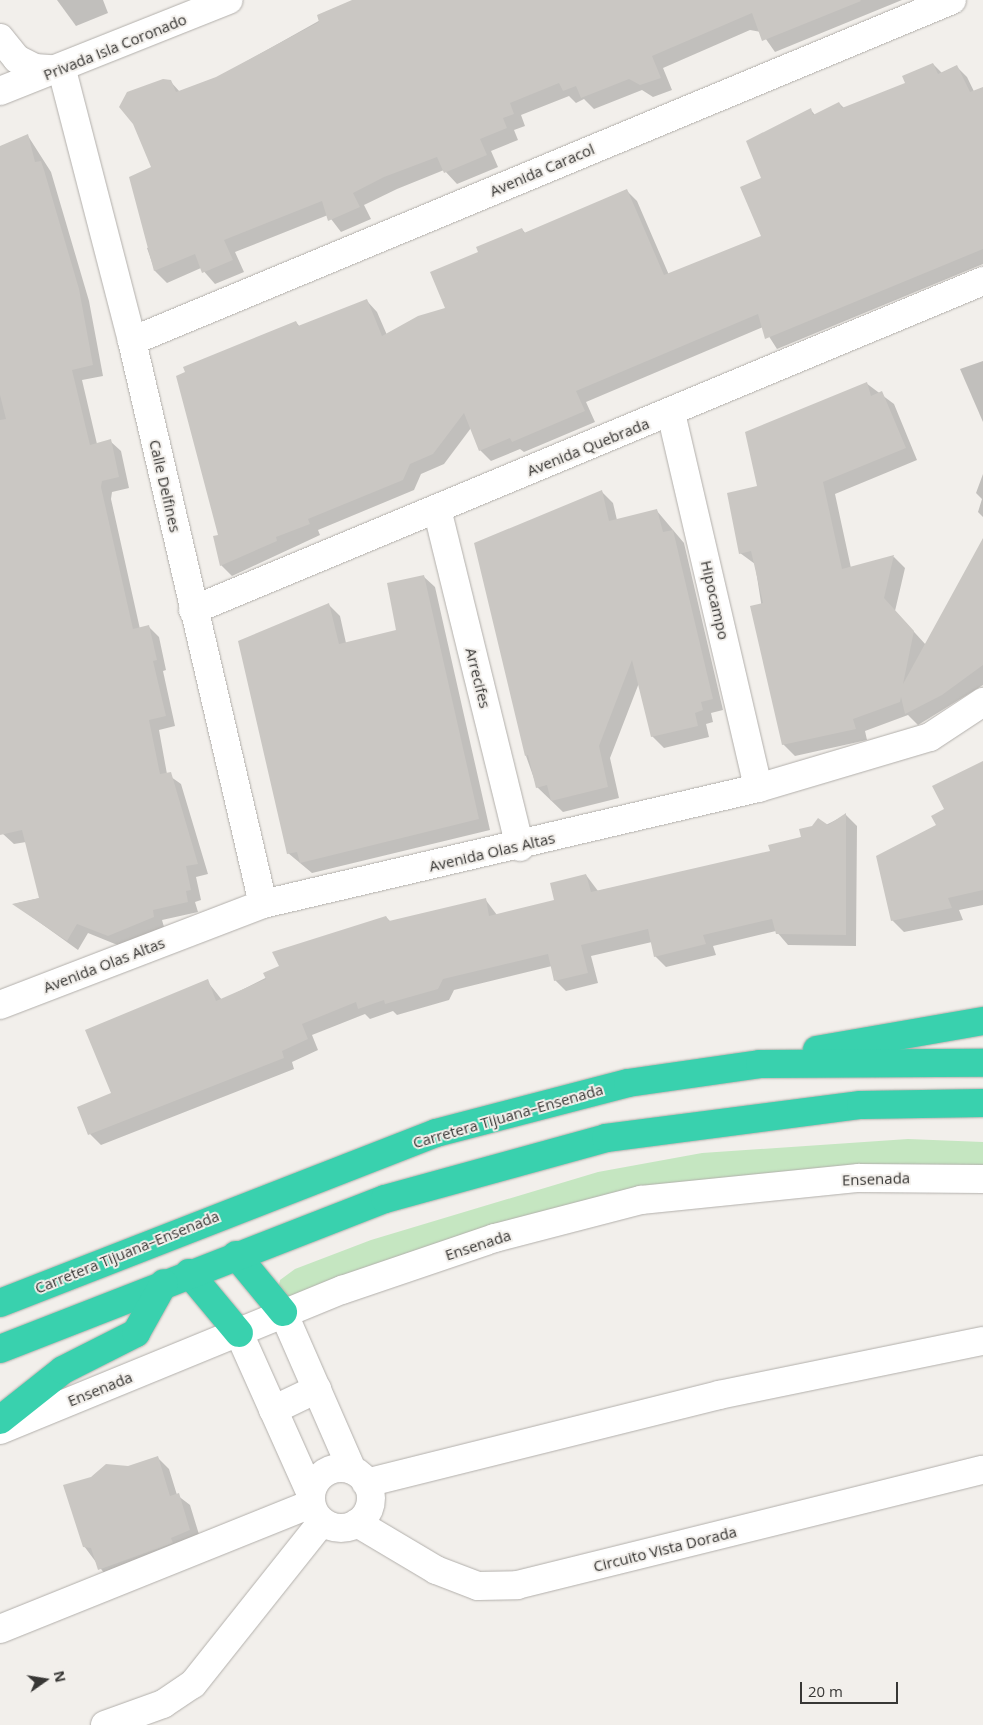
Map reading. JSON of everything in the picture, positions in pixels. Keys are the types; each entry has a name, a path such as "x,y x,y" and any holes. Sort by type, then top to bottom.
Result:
{"highway":[{"path":"760,1064 875,1037 983,1020"},
{"name":"Carretera Tijuana–Ensenada","path":"0,1302 436,1133 628,1083 760,1064 983,1063"},
{"path":"0,1349 189,1273 385,1199 606,1138 861,1105 983,1103"},
{"path":"236,1255 283,1312"},
{"path":"189,1273 239,1333"},
{"path":"0,1420 63,1370 136,1333 164,1283"}],"street":[{"name":"Privada Isla Coronado","path":"0,90 62,70 229,0"},
{"name":"Avenida Caracol","path":"132,341 952,0"},
{"path":"0,38 16,58 35,68 62,70"},
{"name":"Calle Delfines","path":"62,70 132,341 193,610 263,904"},
{"name":"Avenida Quebrada","path":"193,610 671,413 983,281"},
{"name":"Hipocampo","path":"671,413 758,788"},
{"name":"Arrecifes","path":"437,509 520,847"},
{"name":"Avenida Olas Altas","path":"0,1005 263,904 520,847 758,788 930,736 983,702"},
{"name":"Ensenada","path":"0,1430 239,1333 283,1312 495,1238 642,1200 859,1178 983,1179"},
{"path":"239,1333 315,1506 336,1528 357,1523 370,1503 316,1389 283,1312"},
{"path":"105,1725 163,1704 193,1684 315,1506 321,1475 331,1470 359,1477 709,1397 983,1341"},
{"path":"274,1410 316,1389"},
{"name":"Circuito Vista Dorada","path":"357,1523 436,1570 478,1586 517,1585 983,1470"},
{"path":"0,1629 315,1506"}],"green space":[{"path":"908,1139 983,1142 983,1167 751,1175 291,1302 278,1290 280,1280 295,1269 371,1240 598,1172 702,1153"}],"building":[{"path":"352,0 861,1 762,41 752,13 652,56 661,78 640,85 629,79 581,98 576,86 563,91 559,83 510,103 514,114 503,118 507,128 480,139 487,155 444,173 437,157 384,177 353,193 360,207 328,221 322,201 224,240 233,260 202,273 195,254 154,271 129,177 151,167 133,124 119,107 127,92 163,79 171,80 176,92 216,77 319,22 317,15"},
{"path":"933,63 938,74 957,65 970,92 983,87 983,249 765,339 758,314 576,391 585,411 512,442 510,438 479,451 464,413 433,454 410,464 403,480 308,519 310,524 276,537 277,541 220,566 213,536 218,535 176,376 185,372 183,367 296,321 298,326 367,299 382,336 418,316 445,308 430,272 478,252 476,247 522,228 524,233 627,189 664,275 761,236 740,187 761,178 746,141 811,108 813,115 839,102 842,108 905,83 902,76"},
{"path":"28,134 35,162 41,161 44,170 79,289 93,365 72,370 90,445 111,439 119,477 102,481 101,487 133,629 149,625 157,660 153,661 166,716 149,720 160,774 171,772 198,864 186,866 191,890 186,891 188,902 153,910 154,917 108,936 77,924 67,941 12,904 39,898 22,830 0,835 0,420 6,419 0,395 0,146"},
{"path":"867,382 871,396 882,391 906,448 823,482 842,569 894,555 884,598 914,631 903,684 983,538 983,665 942,695 905,714 901,697 900,702 853,719 856,729 782,745 750,606 763,603 751,551 739,554 727,493 757,486 745,432"},
{"path":"602,490 609,521 657,509 663,532 673,530 713,699 701,702 703,710 695,713 698,726 651,737 632,660 599,746 608,787 551,801 547,785 536,788 528,755 525,756 474,543"},
{"path":"424,575 479,819 300,863 297,852 287,854 238,641 329,603 339,644 396,630 387,583"},
{"path":"983,761 983,890 948,898 952,908 891,921 876,856 936,825 931,816 944,809 932,786"},
{"path":"846,813 846,935 776,934 772,919 703,935 706,944 654,957 648,929 581,945 588,973 554,981 548,954 443,979 438,989 385,1004 384,1000 358,1009 356,1002 302,1024 308,1039 282,1051 284,1058 88,1135 77,1107 111,1093 85,1030 208,979 216,1001 266,979 263,973 279,966 272,952 386,916 389,921 486,898 489,916 554,900 550,883 586,874 591,892 770,851 768,845 801,837 799,829 812,826 818,818 828,825"},
{"path":"158,1456 170,1496 179,1493 190,1530 171,1538 173,1543 98,1570 91,1548 83,1547 63,1485 91,1477 106,1464 128,1466"}]}
